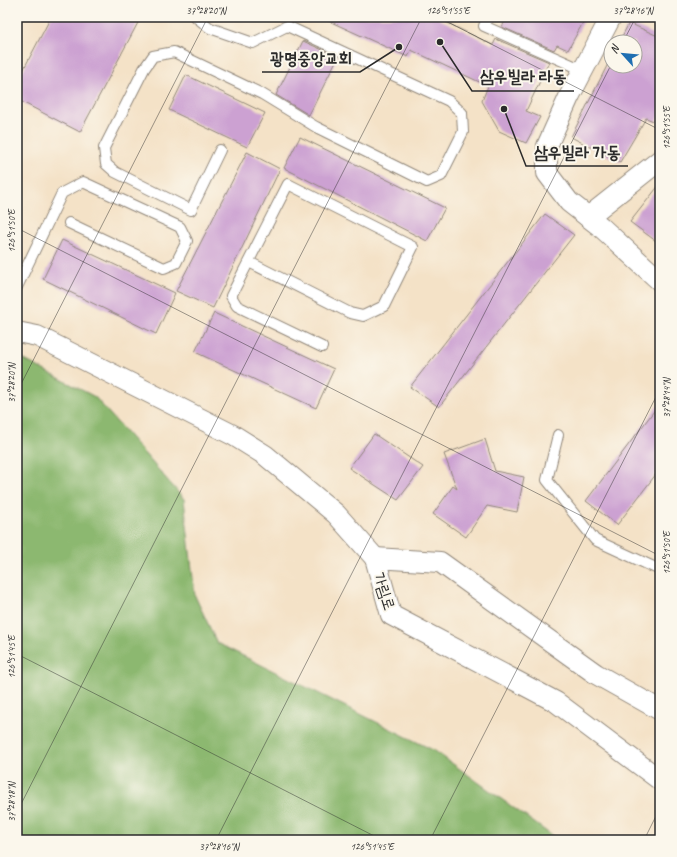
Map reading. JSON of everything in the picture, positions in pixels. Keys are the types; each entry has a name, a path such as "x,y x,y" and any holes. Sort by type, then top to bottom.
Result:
{"street":[{"path":"611,17 569,97 547,146 547,173 569,202 601,227 660,281"},
{"path":"588,218 660,160"},
{"path":"17,332 37,336 233,435 265,455 336,514 375,558"},
{"name":"가림로","path":"660,710 596,674 440,562 375,558 391,615 556,702 660,780"}],"lane":[{"path":"196,17 210,28 253,43 287,26 449,101 462,113 463,132 460,139 441,176 427,182 316,127 262,94 174,52 153,56 144,69 104,148 106,164 115,172 191,210 220,150"},
{"path":"488,17 484,26 584,70"},
{"path":"17,287 62,193 83,182 180,227 187,241 176,263 164,268 69,223"},
{"path":"249,262 350,313 363,316 384,306 413,247 288,184 231,296 237,306 322,347"},
{"path":"558,435 547,480 595,540 660,570"}],"green space":[{"path":"17,356 95,397 184,499 195,596 217,643 435,751 558,840 17,840"}],"building":[{"path":"51,17 141,17 80,132 18,100 20,76"},
{"path":"320,17 435,17 493,45 496,39 549,62 526,111 540,117 526,143 499,131 482,101 488,86 411,50 408,57"},
{"path":"507,17 586,17 568,50 557,45 554,50 502,27"},
{"path":"629,23 660,37 660,113 656,122 646,118 620,162 571,137 603,74 643,74 643,34 623,34"},
{"path":"303,41 338,57 309,115 276,95"},
{"path":"186,75 265,113 247,147 169,110"},
{"path":"300,137 445,208 427,241 284,168"},
{"path":"247,152 280,169 213,308 176,291"},
{"path":"660,184 660,244 630,222"},
{"path":"545,214 574,235 439,407 410,387"},
{"path":"62,240 175,293 156,334 43,279"},
{"path":"214,313 334,369 316,408 195,352"},
{"path":"660,403 660,469 617,525 586,501"},
{"path":"374,434 423,467 398,500 349,468"},
{"path":"485,439 495,471 524,477 517,512 487,506 466,537 433,514 453,486 457,489 444,454"}],"place":[{"name":"삼우빌라 라동","path":"440,42"},
{"name":"광명중앙교회","path":"399,47"},
{"name":"삼우빌라 가동","path":"504,109"}]}
